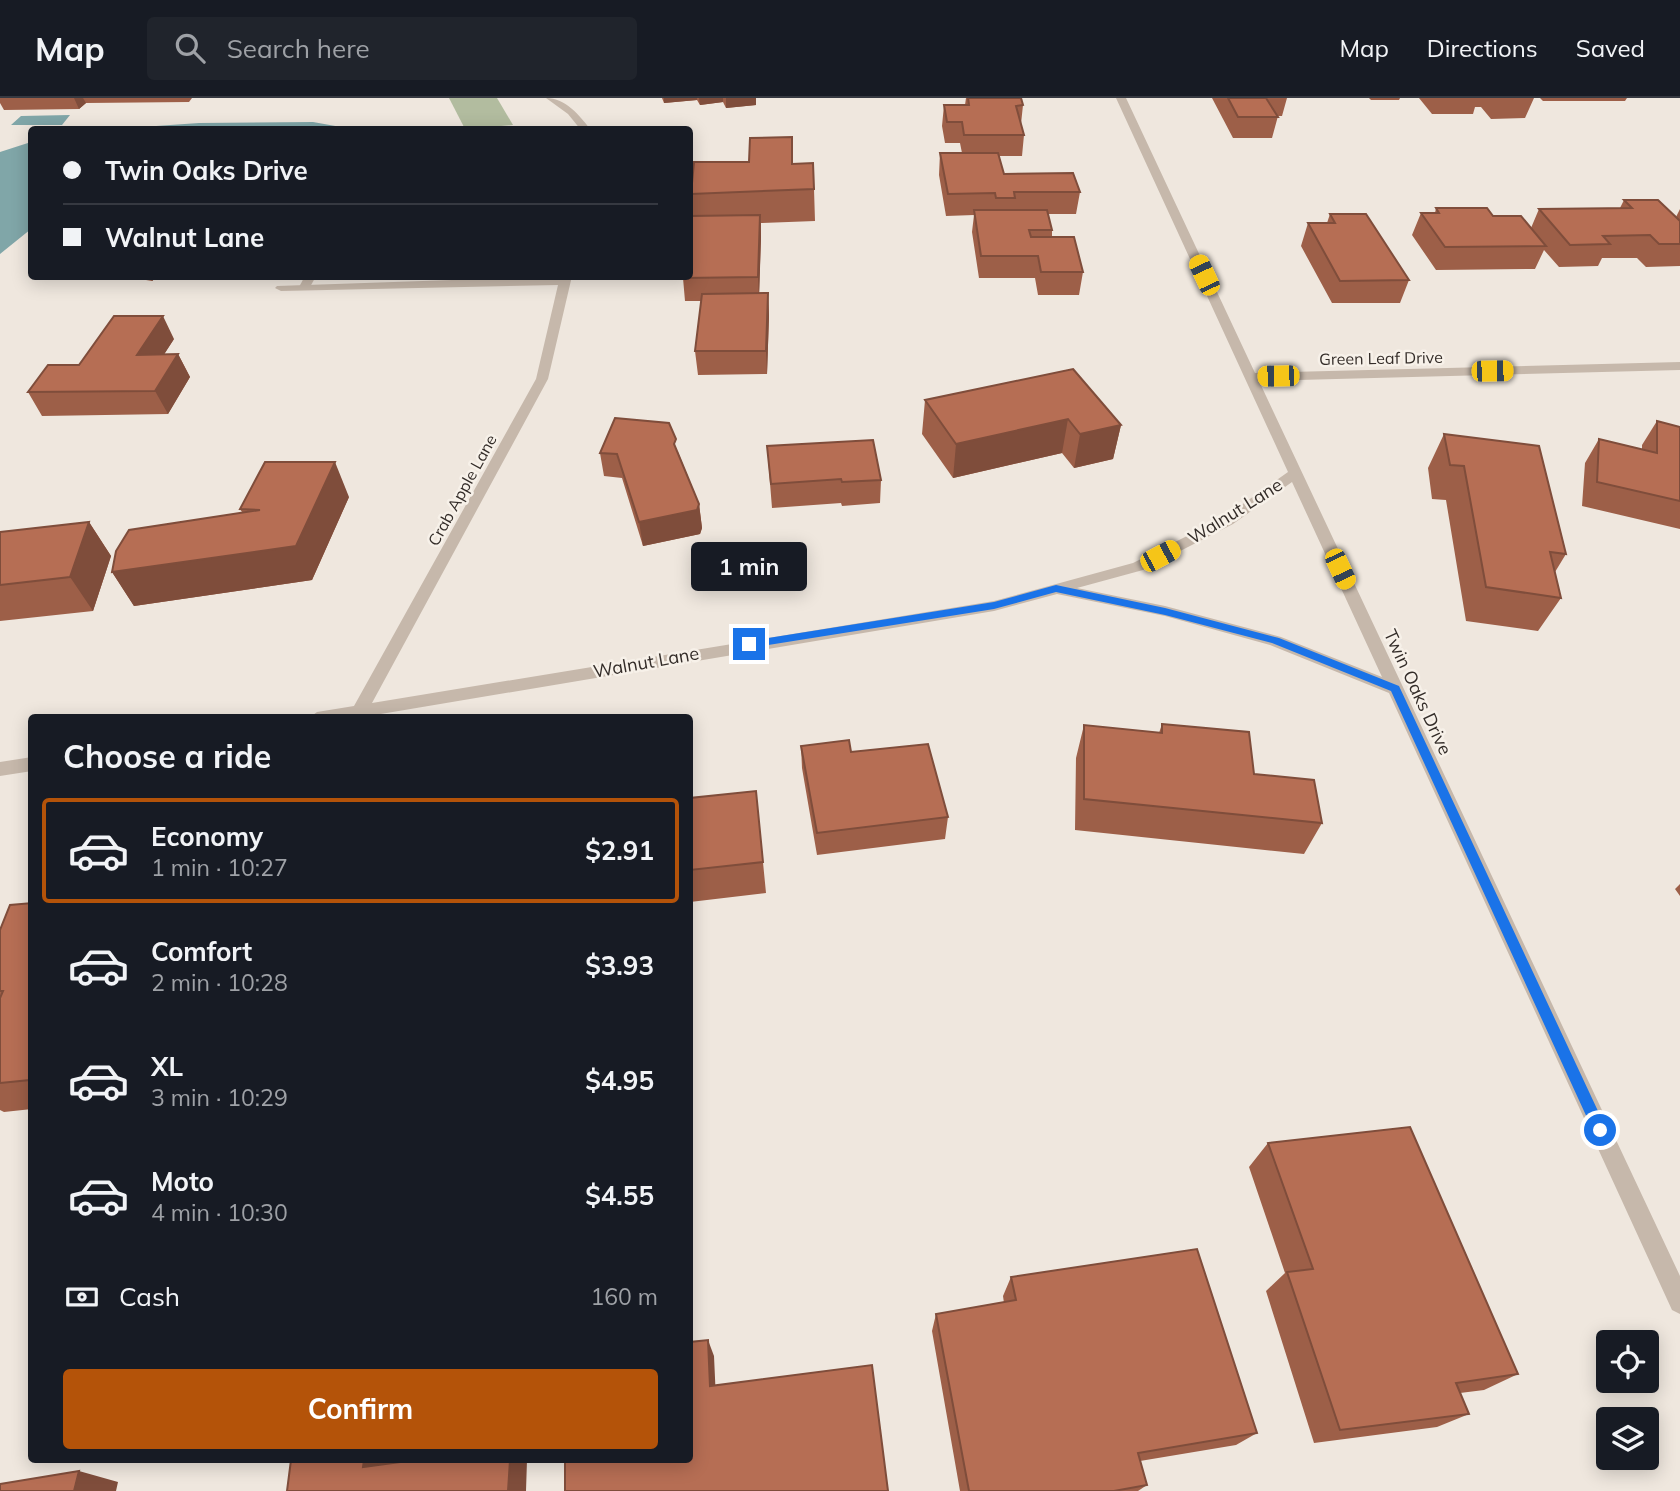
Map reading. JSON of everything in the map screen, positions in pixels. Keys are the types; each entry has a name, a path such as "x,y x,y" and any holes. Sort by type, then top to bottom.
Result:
{"street":[{"path":"551,98 571,112 583,126"},
{"name":"Twin Oaks Drive","path":"1121,98 1680,1302"},
{"path":"281,288 308,282 492,280"},
{"name":"Crab Apple Lane","path":"360,710 542,379 566,280"},
{"name":"Green Leaf Drive","path":"1251,377 1680,366"},
{"name":"Walnut Lane","path":"338,714 994,606 1138,568 1228,521 1295,473"},
{"name":"Walnut Lane","path":"1056,589 1165,611 1275,641 1395,689"},
{"path":"0,769 28,765"}],"green space":[{"path":"449,98 497,98 513,125 501,126 463,126"}],"water":[{"path":"70,115 62,125 11,125 21,116"},
{"path":"313,122 335,126 156,126"},
{"path":"28,143 28,231 0,254 0,152"}],"building":[{"path":"968,98 1021,98 1023,105 1016,106 1024,135 964,135 962,122 947,122 944,105 969,105"},
{"path":"1228,98 1266,98 1278,117 1238,117"},
{"path":"792,137 792,164 813,163 814,189 693,194 694,162 749,162 750,138"},
{"path":"940,153 998,153 1004,174 1073,173 1080,192 1014,192 1015,198 996,198 995,193 948,194"},
{"path":"1624,200 1658,200 1680,221 1680,244 1659,244 1650,235 1603,236 1610,244 1570,245 1539,209 1632,208"},
{"path":"1436,208 1487,208 1493,216 1521,216 1546,246 1445,247 1421,213 1439,213"},
{"path":"974,210 1047,210 1052,230 1029,230 1031,237 1074,237 1083,272 1041,272 1038,256 981,256"},
{"path":"1330,214 1366,214 1409,280 1340,281 1308,223 1335,223"},
{"path":"760,215 758,277 693,278 693,216"},
{"path":"768,293 766,351 695,351 702,294"},
{"path":"114,316 163,316 137,355 178,354 155,391 28,392 48,365 79,365"},
{"path":"1073,369 1121,425 1080,434 1068,419 956,444 925,400"},
{"path":"615,418 669,423 676,439 674,444 699,504 697,510 639,522 617,454 600,453"},
{"path":"1657,421 1680,427 1680,501 1597,482 1599,439 1657,453"},
{"path":"1444,434 1539,446 1566,554 1550,552 1561,598 1486,587 1464,466 1450,465"},
{"path":"873,440 881,480 842,482 841,479 771,484 767,446"},
{"path":"265,462 335,462 296,546 112,572 116,551 129,530 260,510 240,509"},
{"path":"89,522 70,577 0,585 0,532"},
{"path":"1162,724 1249,732 1254,774 1314,780 1322,823 1084,799 1084,725 1162,733"},
{"path":"849,740 851,752 928,744 948,817 817,833 801,746"},
{"path":"756,791 763,862 693,870 693,798"},
{"path":"28,903 28,1080 0,1083 0,998 3,991 0,991 0,930 10,905"},
{"path":"1410,1127 1518,1374 1456,1383 1469,1414 1340,1430 1287,1272 1313,1269 1268,1143"},
{"path":"1197,1249 1257,1433 1138,1453 1147,1485 1114,1491 969,1491 936,1314 1016,1300 1011,1277"},
{"path":"708,1340 710,1386 872,1365 888,1491 565,1491 565,1463 693,1463 693,1342"},
{"path":"291,1463 364,1463 363,1467 393,1463 510,1463 508,1491 287,1491"},
{"path":"79,1471 74,1491 0,1491 0,1484"}],"route":[{"path":"749,644 939,612 994,606 1056,589 1165,611 1275,641 1395,689 1600,1130"}]}
